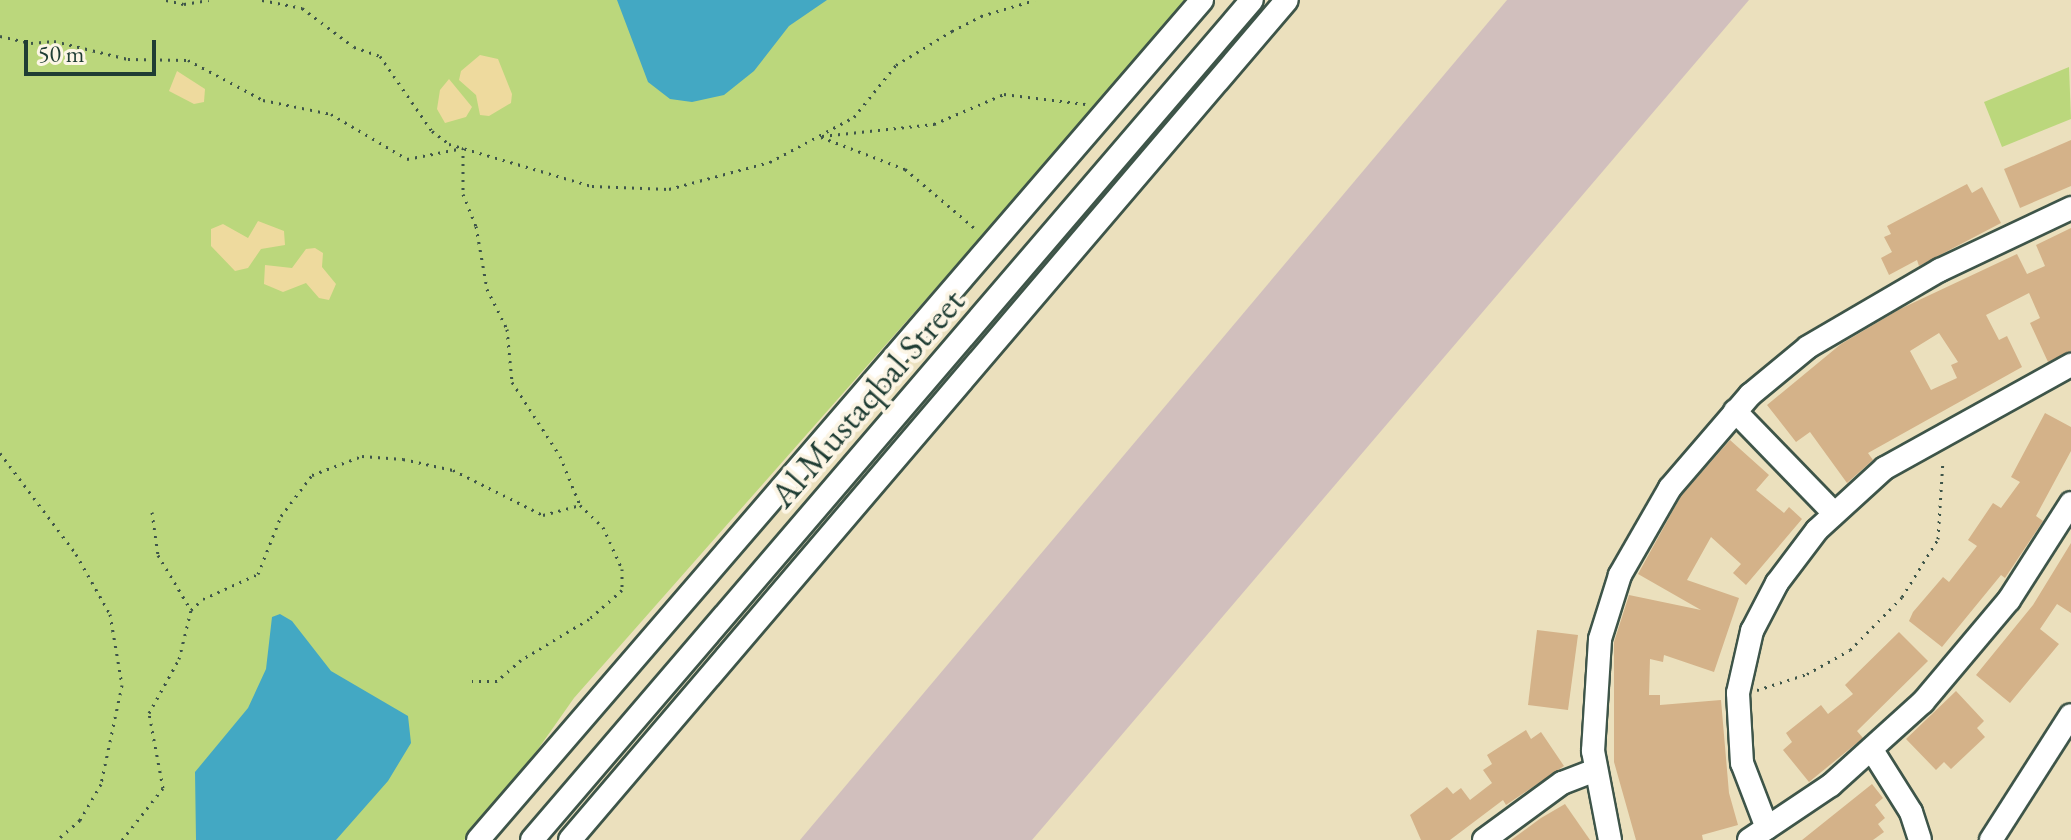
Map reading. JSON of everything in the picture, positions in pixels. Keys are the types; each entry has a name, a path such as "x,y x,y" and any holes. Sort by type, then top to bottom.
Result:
{"street":[{"path":"478,840 1202,0"},
{"name":"Al Mustaqbal Street","path":"532,840 1252,0"},
{"name":"Al Mustaqbal Street","path":"570,840 1287,0"},
{"path":"1610,840 1594,771 1596,667 1620,575 1670,488 1735,411 1778,369 1873,306 2071,208"},
{"path":"2071,365 1885,468 1834,513 1796,556 1760,612 1738,693 1742,763 1758,834 1872,750 1979,639 2071,503"},
{"path":"1735,411 1834,513"},
{"path":"1991,840 2071,715"},
{"path":"1872,750 1911,812 1920,840"},
{"path":"1484,840 1562,783 1594,771"}],"path":[{"path":"166,0 209,0"},
{"path":"262,0 302,8 354,47 380,56 432,131 463,148 592,186 669,189 770,162 854,117 896,65 981,16 1035,0"},
{"path":"0,36 31,43 54,41 128,59 188,60 263,100 331,114 369,141 407,159 463,148"},
{"path":"818,136 934,124 1004,94 1108,109"},
{"path":"818,136 905,169 992,243"},
{"path":"463,148 463,194 476,226 487,289 507,329 512,382 560,456 580,505 603,527 614,548 622,590 497,681 472,681"},
{"path":"1738,693 1807,674 1850,650 1902,597 1938,539 1945,484 1938,436"},
{"path":"0,453 76,554 110,614 122,685 101,784 80,820 57,840"},
{"path":"122,840 163,788 149,713 179,659 191,610 203,599 258,574 294,493 312,475 346,459 384,457 453,470 543,515 559,515 580,505"},
{"path":"152,512 158,555 191,610"}],"shaded area":[{"path":"1507,0 1749,0 1032,840 800,840"}],"green space":[{"path":"0,0 1190,0 574,698 510,789 464,840 0,840"},
{"path":"2069,67 2071,119 2002,147 1984,102"}],"sand":[{"path":"480,55 498,59 512,94 511,103 489,116 480,115 476,95 459,80 461,71"},
{"path":"177,71 205,89 204,102 194,104 169,91"},
{"path":"449,79 472,107 466,117 445,123 437,109 440,90"},
{"path":"258,221 284,231 285,245 261,249 248,268 235,271 211,246 211,229 223,224 248,238"},
{"path":"315,248 323,253 322,267 336,284 329,300 319,298 306,283 283,292 264,284 265,265 292,268 306,249"}],"water":[{"path":"617,0 827,0 789,26 754,71 724,95 692,102 670,99 648,82"},
{"path":"280,614 292,621 331,671 408,716 411,743 388,781 336,840 196,840 195,772 248,708 266,669 272,617"}],"building":[{"path":"2071,140 2071,186 2020,208 2004,169"},
{"path":"1967,184 1972,193 1982,187 2001,223 1919,266 1917,260 1889,275 1881,258 1892,252 1884,237 1891,234 1887,226"},
{"path":"2071,228 2071,351 2048,362 2030,323 2040,318 2029,293 1986,315 1999,340 2007,336 2022,367 1868,453 1873,460 1847,483 1810,432 1796,442 1767,405 1841,344 1900,309 2017,254 2027,274 2045,266 2036,245","holes":["1939,333 1958,362 1951,365 1957,378 1931,390 1910,351"]},
{"path":"2045,413 2071,427 2071,451 2036,516 2043,521 2005,578 2001,575 1942,647 1909,621 1943,577 1949,582 1977,546 1968,540 1993,503 2001,508 2020,482 2011,477"},
{"path":"1730,440 1769,475 1756,490 1784,513 1789,507 1802,519 1746,585 1733,573 1741,564 1711,537 1687,580 1739,598 1714,672 1664,655 1663,662 1650,659 1649,695 1660,695 1660,705 1721,700 1729,793 1738,825 1702,835 1703,840 1636,840 1614,762 1614,642 1629,595 1701,610 1638,574 1681,496"},
{"path":"2071,543 2071,613 2057,604 2040,629 2059,644 2010,703 1976,675 2033,605"},
{"path":"1537,630 1578,635 1568,710 1528,705"},
{"path":"1899,632 1928,661 1857,731 1863,738 1809,782 1783,750 1792,742 1786,733 1821,705 1828,714 1853,694 1845,685"},
{"path":"1956,691 1984,721 1977,728 1985,737 1951,769 1944,762 1936,770 1906,739"},
{"path":"1526,730 1531,739 1541,732 1564,766 1506,805 1503,800 1450,840 1421,840 1410,815 1447,787 1453,794 1461,788 1470,800 1492,783 1483,770 1492,764 1487,755"},
{"path":"1872,784 1883,798 1875,805 1885,818 1878,824 1884,832 1873,840 1802,840"},
{"path":"1565,804 1590,840 1511,840 1541,818"}]}
